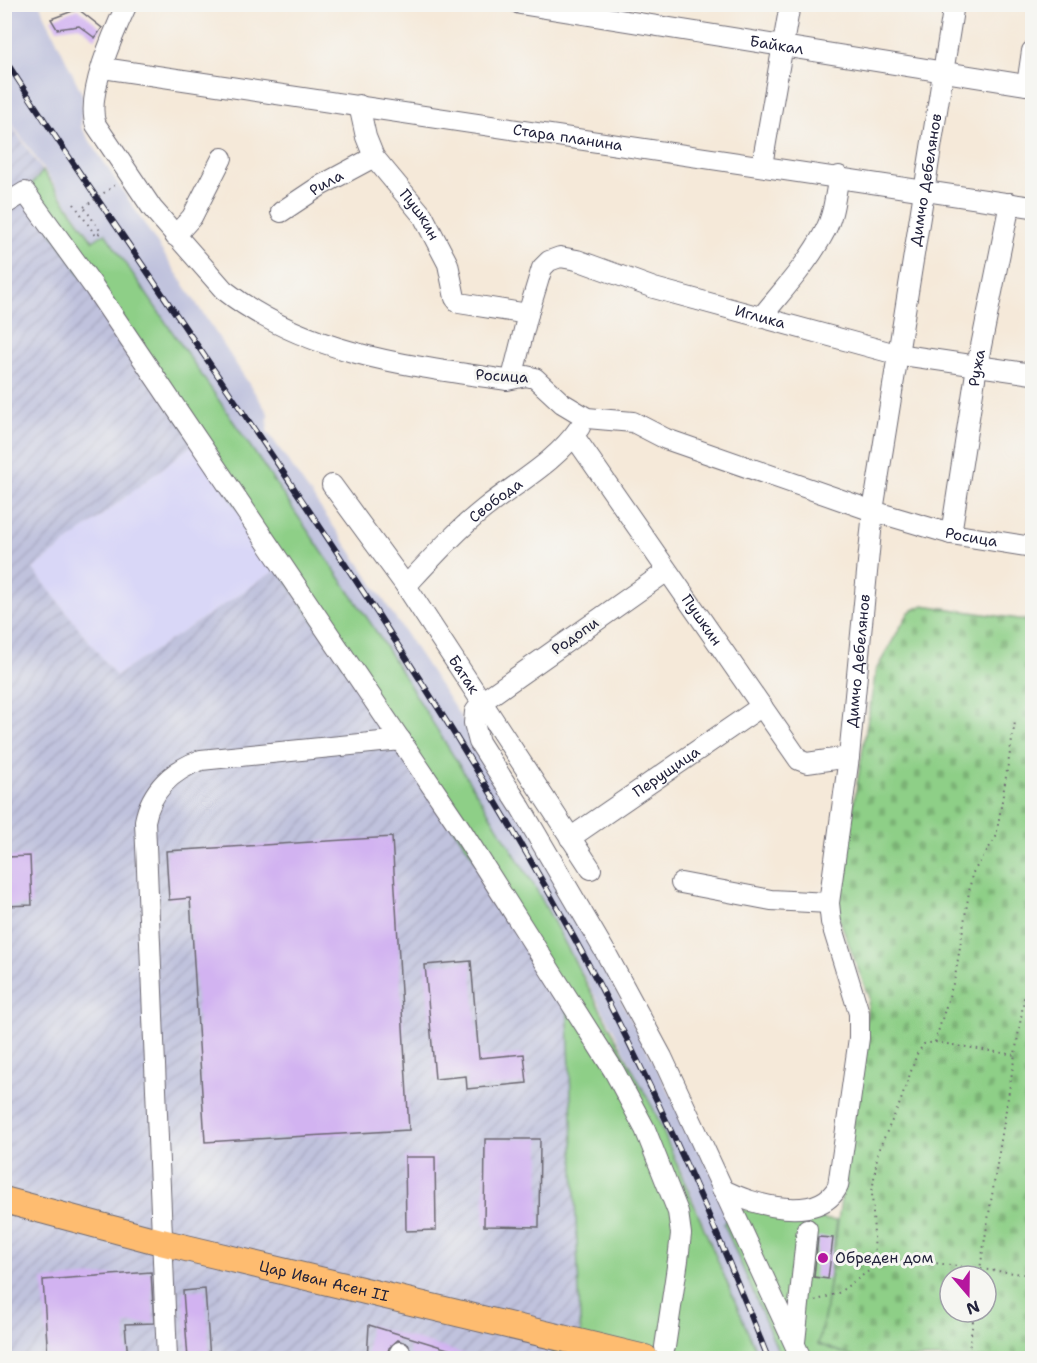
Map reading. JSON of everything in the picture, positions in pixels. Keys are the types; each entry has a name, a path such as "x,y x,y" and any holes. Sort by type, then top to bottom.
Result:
{"main road":[{"name":"Цар Иван Асен II","path":"4,1200 161,1242 450,1313 655,1353"}],"street":[{"name":"Байкал","path":"520,4 637,14 782,46 1030,86"},
{"path":"762,165 790,4"},
{"name":"Димчо Дебелянов","path":"722,1189 743,1201 780,1207 825,1203 833,1198 838,1186 859,1038 859,1013 831,922 829,903 849,758 873,511 896,354 954,4"},
{"name":"Росица","path":"127,5 114,31 93,105 96,125 152,208 224,290 236,300 307,336 396,364 512,378 526,375 535,378 562,403 587,418 633,422 666,439 873,511 951,534 1032,541"},
{"path":"1030,86 1032,51"},
{"name":"Стара планина","path":"103,68 839,176 1032,207"},
{"name":"Пушкин","path":"359,105 366,137 374,157 423,216 448,264 455,298 459,303 528,314"},
{"name":"Рила","path":"281,212 320,186 374,157"},
{"path":"175,236 192,217 222,158"},
{"path":"763,315 826,231 839,176"},
{"path":"4,205 25,192 94,287 460,828 614,1071 645,1129 678,1212 681,1234 655,1353"},
{"name":"Ружа","path":"951,534 977,366 1010,203"},
{"name":"Иглика","path":"528,314 542,268 549,261 560,258 577,260 654,288 763,315 896,354 1032,374"},
{"path":"512,378 528,314"},
{"name":"Свобода","path":"406,586 475,517 555,457 587,418"},
{"name":"Пушкин","path":"574,436 799,760 807,763 849,758"},
{"name":"Батак","path":"332,485 406,586 591,869"},
{"name":"Родопи","path":"483,701 667,571"},
{"path":"483,701 475,712 474,723 478,742 521,808 607,955 662,1057 722,1189 802,1354"},
{"name":"Перущица","path":"570,838 762,706"},
{"path":"167,1359 145,820 153,797 168,779 184,766 201,760 401,740"},
{"path":"681,883 771,900 829,903"},
{"path":"802,1354 798,1306 807,1230"}],"path":[{"path":"74,204 96,236 101,232 84,207 118,183"},
{"path":"935,1042 955,978 972,874 996,837 1015,722"},
{"path":"981,1264 1032,950"},
{"path":"873,1268 875,1257 872,1192 878,1151 900,1103 917,1054 924,1044 935,1042 1015,1055"},
{"path":"798,1306 838,1293 873,1268 912,1260 942,1264"},
{"path":"998,1271 1032,1275"},
{"path":"1024,1359 1032,1313"},
{"path":"968,1359 972,1324"}],"shaded area":[{"path":"4,5 40,5 83,96 81,127 268,413 267,431 361,566 521,808 730,1208 724,1224 781,1358 759,1358 654,1110 613,1029 535,887 372,625 106,234 94,241 5,114"},
{"path":"4,114 43,171 25,192 197,441 33,569 116,676 282,566 567,996 581,1344 551,1337 554,1358 5,1358"},
{"path":"197,441 282,566 116,676 33,569"}],"green space":[{"path":"43,171 93,241 105,233 372,625 535,887 654,1110 759,1358 554,1358 551,1336 581,1343 567,996 25,192"},
{"path":"923,605 1032,621 1032,1358 857,1358 818,1344 825,1314 869,998 836,910 876,670 909,612"},
{"path":"730,1208 837,1221 825,1314 818,1344 857,1358 781,1358 724,1224"}],"building":[{"path":"78,9 102,28 95,38 79,26 57,29 51,19"},
{"path":"392,837 409,1130 205,1142 190,898 169,900 166,851"},
{"path":"30,856 32,905 4,906 4,882 9,882 8,857"},
{"path":"471,961 479,1058 524,1054 527,1083 467,1089 466,1076 435,1079 425,965"},
{"path":"485,1139 540,1139 539,1227 484,1226"},
{"path":"405,1157 435,1157 436,1230 406,1231"},
{"name":"Обреден дом","path":"818,1237 833,1238 828,1279 814,1277"},
{"path":"151,1272 154,1323 125,1324 128,1359 48,1359 43,1280"},
{"path":"205,1289 210,1359 188,1359 183,1291"},
{"path":"369,1325 471,1356 471,1359 410,1359 409,1345 398,1340 389,1348 386,1359 367,1359"}],"railway":[{"path":"4,58 411,665 504,815 580,948 639,1063 719,1239 768,1358"}],"place":[{"name":"Обреден дом","path":"823,1258"}]}
